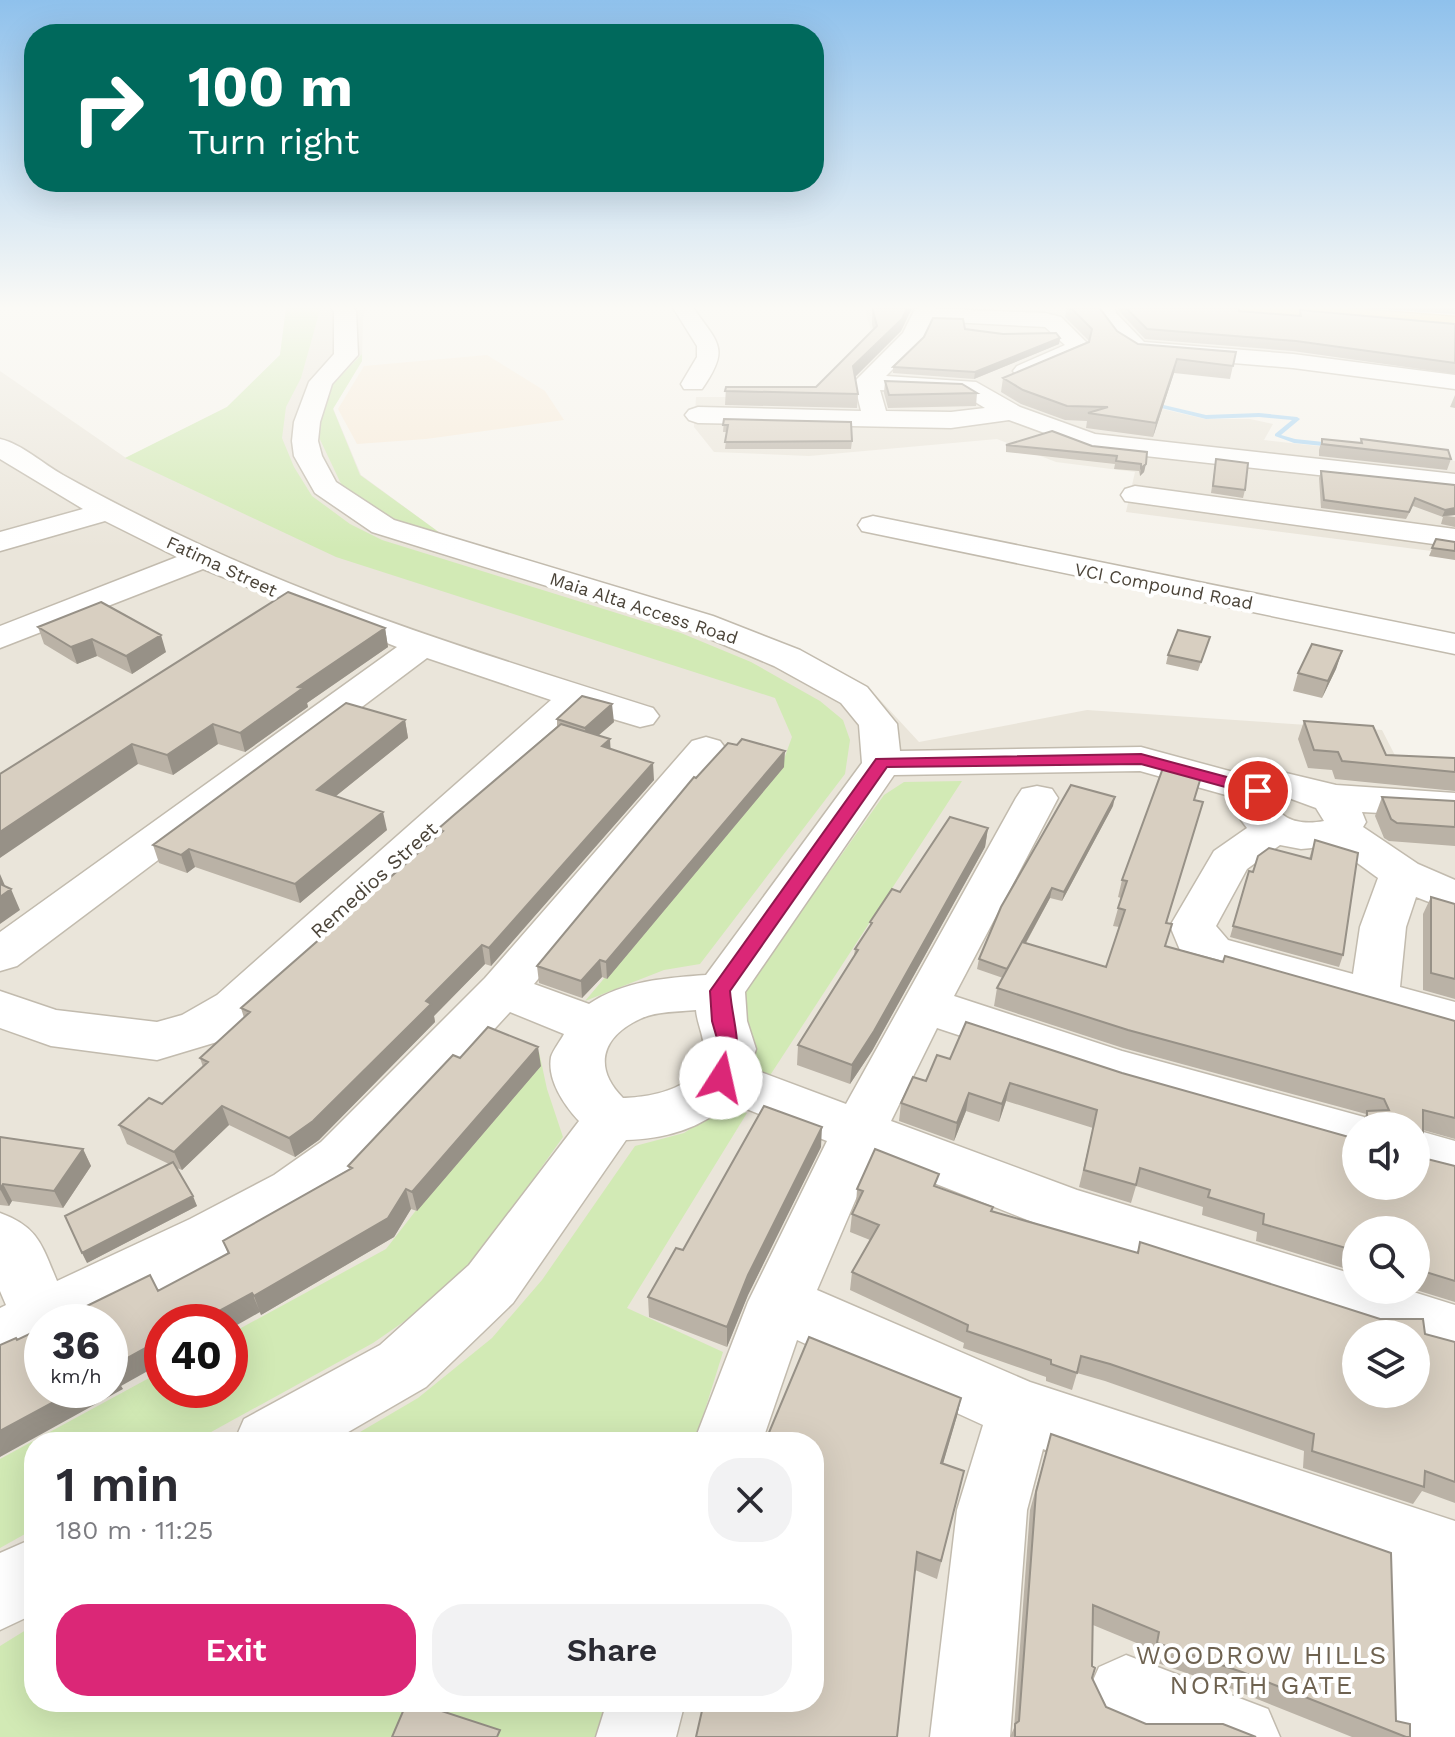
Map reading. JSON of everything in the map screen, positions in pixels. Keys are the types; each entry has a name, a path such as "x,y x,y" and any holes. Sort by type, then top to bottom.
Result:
{"street":[{"name":"Maia Alta Access Road","path":"319,387 311,404 305,441 314,471 325,487 383,526 701,623 787,658 854,695 878,724 882,763"},
{"path":"867,387 875,417"},
{"path":"942,387 976,387"},
{"path":"971,389 1011,412 1075,439 1109,433 1196,455 1455,482"},
{"path":"698,415 875,417 954,429 1011,412"},
{"path":"768,445 774,414"},
{"name":"Fatima Street","path":"0,447 31,469 108,511 201,559 287,596 422,645 640,716"},
{"path":"1192,503 1196,455"},
{"path":"1299,467 1303,518"},
{"path":"1392,476 1407,531"},
{"path":"1135,495 1455,538"},
{"path":"0,542 108,511"},
{"name":"VCI Compound Road","path":"873,525 1455,644"},
{"path":"0,638 201,559"},
{"path":"248,620 287,596"},
{"path":"0,955 422,645"},
{"name":"Remedios Street","path":"0,1009 51,1028 157,1041 199,1029 235,1007 577,696"},
{"path":"0,1238 14,1250 21,1327 211,1237 306,1183 341,1158 502,990 706,749"},
{"path":"580,1020 577,1057 583,1091 611,1119 655,1118 695,1103 721,1078 730,1049 722,1021 720,991 882,763 1141,759 1267,810"},
{"path":"1455,897 1402,874 1304,787 1286,785 1229,861 1193,926 1197,939 1212,952 1455,1020"},
{"path":"732,1432 779,1302 859,1131 1037,798"},
{"path":"1334,814 1455,805"},
{"path":"1375,996 1383,927 1402,874"},
{"path":"502,990 580,1020 661,996 720,991"},
{"path":"924,1005 1118,1069 1342,1131"},
{"path":"721,1078 782,1104 1068,1211 1455,1333"},
{"path":"286,1432 403,1366 491,1284 611,1119"},
{"path":"1430,1156 1455,1163"},
{"path":"779,1302 1021,1410 1436,1550 1425,1737"},
{"path":"970,1737 992,1510 1021,1410"},
{"path":"0,1593 24,1580"},
{"path":"1126,1694 1240,1737"},
{"path":"636,1737 643,1712"}],"shaded area":[{"path":"0,387 23,387 126,458 227,407 247,387 346,387 333,408 361,475 440,533 809,654 871,690 919,742 1087,710 1382,730 1402,769 1455,772 1455,1737 0,1737"},
{"path":"351,387 539,387 545,391 564,420 426,439 357,444 338,409"},
{"path":"819,387 1130,387 1128,401 1205,419 1250,419 1273,424 1264,440 1455,461 1455,554 1126,512 1135,472 1056,462 997,439 809,456 714,452 694,427 696,397 809,397"}],"green space":[{"path":"247,387 296,387 286,407 282,438 294,467 312,496 350,524 382,540 681,633 751,662 820,701 843,720 850,740 845,774 700,964 664,970 585,1001 780,770 792,737 775,698 336,557 125,458 227,407"},
{"path":"330,387 346,387 333,409 360,475 440,533 387,518 343,488 316,431 318,400"},
{"path":"962,781 767,1080 750,1073 734,1006 884,795 904,782"},
{"path":"539,1052 563,1137 489,1241 456,1278 415,1314 373,1343 211,1432 50,1432 94,1408 128,1408 128,1389 144,1381 144,1408 248,1408 248,1324 386,1249"},
{"path":"725,1106 747,1113 627,1308 723,1352 698,1432 360,1432 418,1398 492,1338 542,1280 635,1146 684,1133"},
{"path":"24,1446 24,1535 0,1548 0,1459"},
{"path":"24,1631 24,1712 609,1712 601,1737 0,1737 0,1646"}],"building":[{"path":"726,387 857,387 858,394 725,391"},
{"path":"887,387 967,387 977,393 889,395"},
{"path":"1018,387 1168,387 1156,423 1088,413 1108,407 1067,406"},
{"path":"724,419 851,422 852,441 725,442 728,425 723,425"},
{"path":"1052,431 1092,446 1147,452 1146,464 1141,468 1141,464 1116,461 1117,456 1006,445"},
{"path":"1322,439 1362,443 1361,439 1448,450 1451,459 1322,444"},
{"path":"1216,459 1248,463 1245,490 1213,486"},
{"path":"1321,471 1455,485 1455,508 1445,510 1415,498 1409,512 1324,500"},
{"path":"1436,539 1455,542 1455,551 1432,548"},
{"path":"288,592 385,628 298,687 303,688 240,733 213,724 167,755 132,744 0,832 0,774"},
{"path":"101,602 161,635 126,656 92,639 71,647 38,627"},
{"path":"1178,630 1210,637 1201,662 1168,655"},
{"path":"1312,644 1342,651 1328,681 1298,673"},
{"path":"582,696 612,704 585,728 557,719"},
{"path":"346,703 405,720 317,790 383,812 295,884 189,849 181,855 153,845"},
{"path":"1304,721 1373,726 1386,755 1455,758 1455,772 1342,761 1338,752 1314,750"},
{"path":"561,724 610,739 602,746 653,763 489,948 482,945 426,1001 431,1004 313,1121 289,1138 222,1106 174,1152 119,1125 149,1098 162,1104 208,1062 200,1058 250,1012 241,1008 443,831 438,829"},
{"path":"742,739 785,751 606,962 600,960 581,981 537,966 694,777 728,743 737,745"},
{"path":"1163,768 1201,777 1194,800 1203,802 1166,923 1172,924 1165,946 1223,962 1225,956 1455,1021 1455,1118 1423,1110 1367,1112 1389,1110 1384,1099 1128,1030 997,988 1022,942 1106,967 1125,910 1118,908 1127,881 1122,880"},
{"path":"1071,785 1115,797 1064,892 1052,888 1007,969 979,959 1001,907"},
{"path":"1382,797 1455,801 1455,827 1397,823 1391,819"},
{"path":"950,817 988,828 852,1065 798,1045 892,889 900,892"},
{"path":"1315,840 1358,853 1343,955 1233,926 1249,871 1253,872 1258,856 1269,848 1311,859"},
{"path":"0,884 11,889 0,897"},
{"path":"1431,897 1455,904 1455,979 1431,973"},
{"path":"966,1022 1122,1073 1342,1135 1342,1200 1430,1200 1430,1160 1455,1166 1455,1281 1430,1273 1430,1216 1342,1216 1342,1247 1263,1224 1264,1214 1208,1197 1210,1190 1140,1168 1136,1185 1084,1170 1097,1110 1010,1083 1002,1104 969,1093 957,1123 901,1103 913,1077 926,1081 937,1055 950,1059"},
{"path":"488,1027 538,1047 412,1192 406,1189 388,1218 254,1296 252,1293 232,1304 144,1304 144,1349 128,1358 128,1304 91,1304 150,1275 158,1291 229,1253 223,1241 352,1168 348,1166 453,1055 460,1058"},
{"path":"764,1106 822,1127 748,1275 727,1327 648,1297 676,1248 683,1250"},
{"path":"0,1137 83,1149 54,1191 3,1184 0,1189"},
{"path":"875,1149 939,1174 934,1186 993,1207 991,1211 1138,1253 1140,1242 1380,1319 1423,1319 1342,1320 1342,1408 1430,1408 1430,1335 1455,1342 1455,1482 1425,1471 1424,1487 1312,1451 1314,1434 1110,1364 1081,1356 1077,1373 1051,1364 1051,1360 967,1331 968,1325 852,1272 879,1225 852,1214 863,1191 857,1189"},
{"path":"173,1162 193,1196 82,1253 65,1216"},
{"path":"24,1337 24,1408 43,1408 0,1431 0,1345"},
{"path":"809,1337 961,1398 941,1463 964,1471 941,1561 917,1552 897,1737 696,1737 702,1712 824,1712 824,1432 769,1432"},
{"path":"1051,1434 1391,1553 1396,1721 1410,1724 1410,1737 1242,1672 1157,1643 1159,1632 1093,1605 1092,1666 1095,1668 1092,1678 1106,1707 1146,1724 1223,1724 1256,1737 1015,1737 1015,1724 1019,1721 1036,1492"},
{"path":"403,1712 445,1712 500,1730 497,1737 392,1737"}],"waterway":[{"path":"1151,404 1206,417 1259,415 1297,419 1277,435 1294,441 1333,445"}],"district":[{"name":"WOODROW HILLS NORTH GATE","path":"1262,1670"}],"route":[{"path":"721,1078 730,1049 722,1021 720,991 882,763 1141,759 1258,791"}]}
